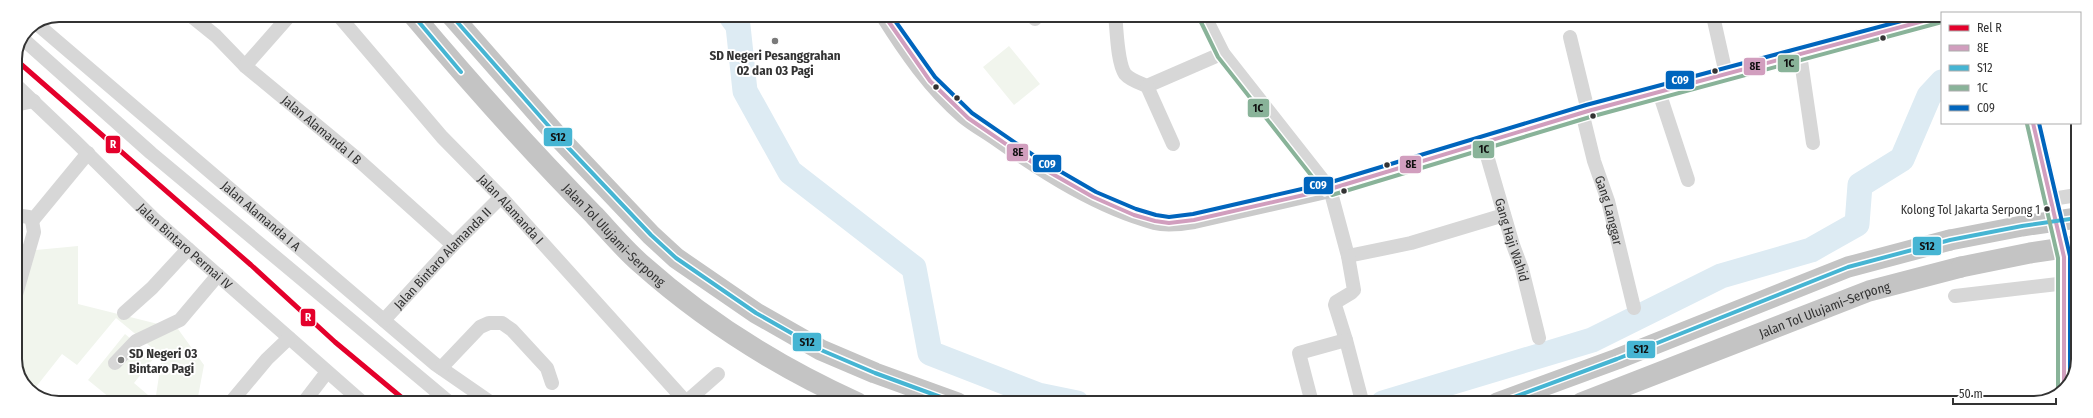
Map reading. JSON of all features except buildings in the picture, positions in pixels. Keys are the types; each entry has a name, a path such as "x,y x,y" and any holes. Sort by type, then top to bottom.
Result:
{"highway":[{"name":"Jalan Tol Ulujami–Serpong","path":"419,22 505,121 639,263 699,311 756,349 827,389 844,396"},
{"name":"Jalan Tol Ulujami–Serpong","path":"457,22 560,140 651,235 676,258 756,313 821,350 875,373 939,396"},
{"path":"1516,396 1617,359 1848,267 1950,240 2022,226 2071,219"},
{"name":"Jalan Tol Ulujami–Serpong","path":"1599,396 1869,291 1961,267 2030,253 2069,257"}],"main road":[{"path":"889,22 930,79 964,114 1026,158 1076,188 1138,215 1156,221 1194,220 1330,189 1585,112 1920,22"},
{"path":"2033,124 2052,199 2069,257 2064,379"}],"street":[{"name":"Jalan Alamanda I B","path":"199,22 216,36 245,66 355,157 453,245"},
{"path":"210,22 216,36"},
{"path":"245,66 284,22"},
{"name":"Jalan Alamanda I","path":"344,22 442,137 501,197 681,396"},
{"path":"1116,22 1121,65 1125,74 1130,79 1147,86 1173,144"},
{"path":"1207,22 1223,53 1330,189 1348,256 1354,290 1336,302 1335,305 1361,396"},
{"path":"1714,22 1726,74"},
{"name":"Jalan Alamanda I A","path":"41,27 441,368 481,396"},
{"name":"Gang Langgar","path":"1570,37 1594,161 1608,201 1634,308"},
{"path":"26,42 151,153 442,396"},
{"path":"1147,86 1223,53"},
{"path":"1800,54 1813,144"},
{"name":"Jalan Bintaro Permai IV","path":"22,90 154,219 355,396"},
{"path":"1659,92 1688,180"},
{"path":"22,104 34,101"},
{"name":"Gang Haji Wahid","path":"1483,142 1504,215 1522,269 1539,338"},
{"path":"32,221 88,153"},
{"path":"2052,199 2071,196"},
{"name":"Jalan Bintaro Alamanda II","path":"384,320 453,245 501,197"},
{"path":"1348,256 1411,243 1504,215"},
{"path":"22,216 29,217 32,221 34,236 22,275"},
{"path":"124,313 152,288 188,249"},
{"path":"2057,388 2059,268 2069,257"},
{"path":"2069,257 2071,272"},
{"path":"115,363 136,341 180,320 218,275"},
{"path":"1955,296 2058,284"},
{"path":"441,368 480,327 489,323 502,323 512,330 547,368 552,383"},
{"path":"236,396 267,359 289,338"},
{"path":"1310,396 1299,353 1346,340"},
{"path":"309,396 328,372"},
{"path":"693,396 718,374"}],"shaded area":[{"path":"1009,46 1040,84 1014,105 983,67"},
{"path":"78,246 78,304 178,329 204,365 198,396 156,396 162,356 116,318 77,365 62,354 35,387 25,373 22,361 22,251"},
{"path":"125,334 154,358 134,383 148,395 147,396 108,396 88,380"}],"waterway":[{"path":"735,22 738,26 745,91 790,172 914,268 930,353 1043,396"},
{"path":"1406,396 1592,340 1721,276 1811,250 1857,224 1860,185 1902,159 1929,96 1941,83"}],"rail line":[{"name":"R","path":"22,65 251,265 335,342 400,396"}],"transit line":[{"name":"S12","path":"419,22 461,72"},
{"name":"S12","path":"457,22 560,139 651,235 676,258 756,313 821,350 875,373 938,396"},
{"name":"8E","path":"889,22 930,81 968,118 1035,164 1093,197 1134,215 1169,223 1194,220 1330,189 1588,111 1920,22"},
{"name":"C09","path":"896,22 935,77 972,113 1039,159 1096,192 1136,209 1169,217 1193,214 1328,183 1586,105 1897,22"},
{"name":"1C","path":"1201,22 1218,57 1325,193"},
{"name":"1C","path":"1332,195 1590,117 1941,22"},
{"name":"1C","path":"2027,124 2058,258 2058,387"},
{"name":"8E","path":"2033,124 2064,257 2064,380"},
{"name":"C09","path":"2039,124 2070,256 2070,366"},
{"name":"S12","path":"1517,396 1617,359 1848,267 1950,240 2022,226 2071,219"}],"place":[{"name":"SD Negeri Pesanggrahan 02 dan 03 Pagi","path":"775,41"},
{"name":"Kolong Tol Jakarta Serpong 1","path":"2047,209"},
{"name":"SD Negeri 03 Bintaro Pagi","path":"121,360"}]}
